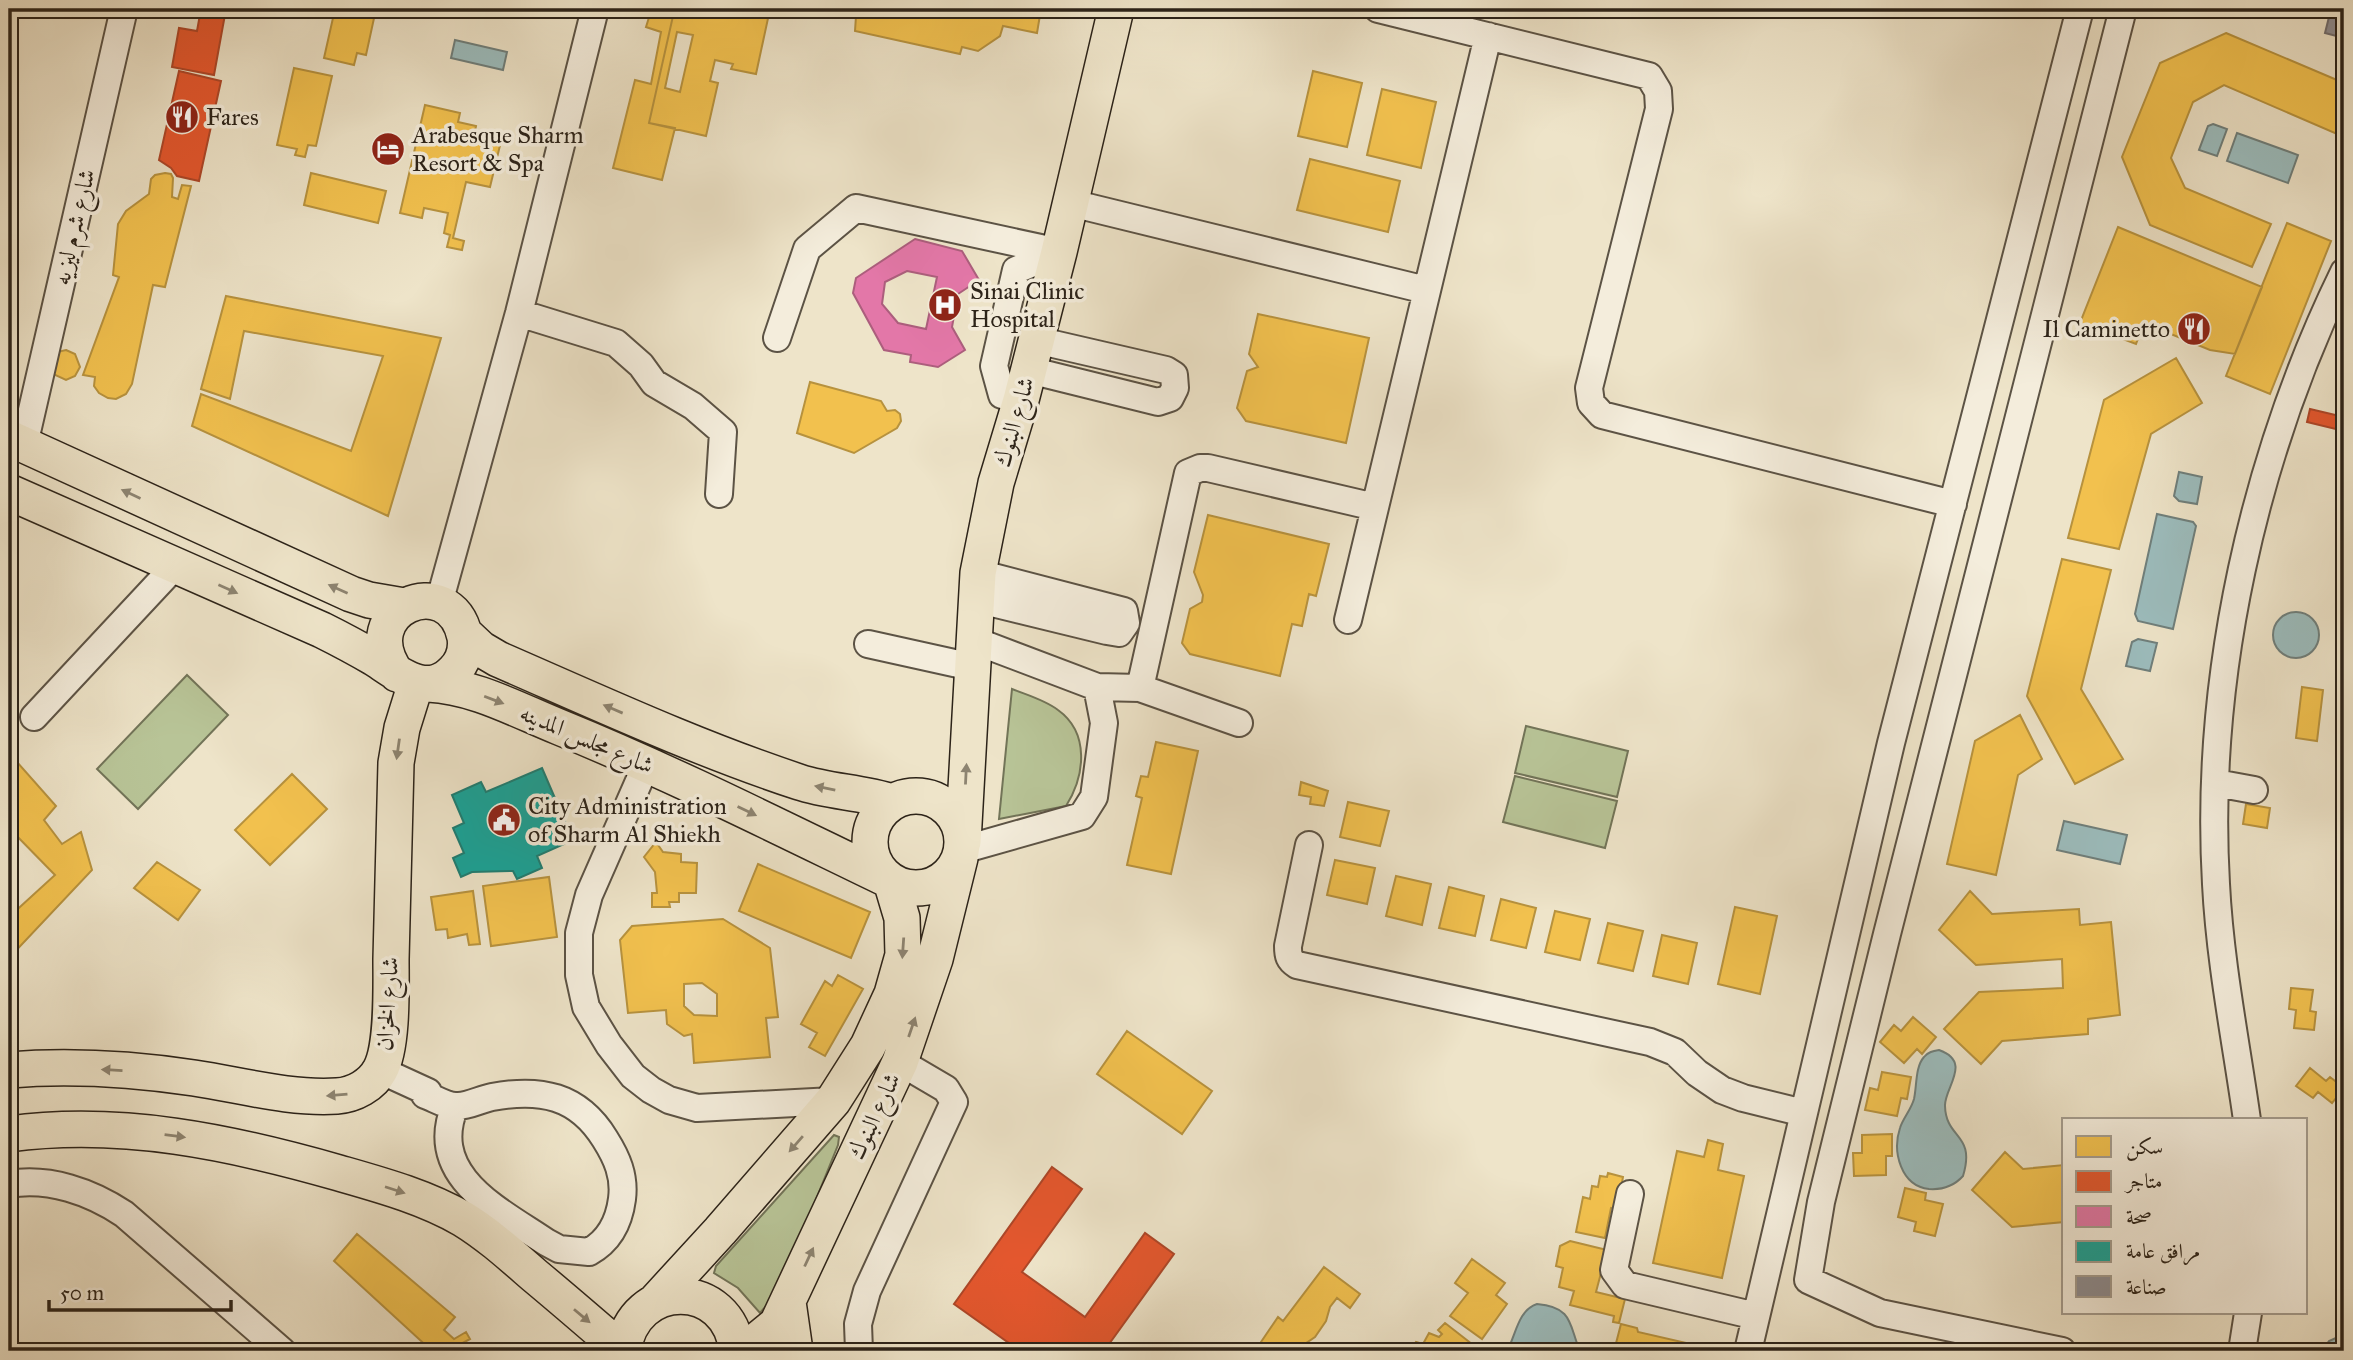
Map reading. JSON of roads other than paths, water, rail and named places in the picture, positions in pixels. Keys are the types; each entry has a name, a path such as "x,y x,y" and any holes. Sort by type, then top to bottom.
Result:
{"main road":[{"name":"شارع البنوك","path":"744,1351 777,1324 788,1302 900,1062 935,959 962,850 978,576 996,483 1029,370 1116,9"},
{"path":"17,442 351,594 404,606"},
{"name":"شارع مجلس المدينه","path":"9,492 322,630 414,680 459,688 493,699 647,763 891,881"},
{"path":"415,601 439,603 462,623 466,644 464,656 458,667 440,681 414,680 387,661 383,646 384,630 392,617 404,606 415,601"},
{"name":"شارع مجلس المدينه","path":"464,633 481,649 498,659 663,731 800,783 872,795 892,802"},
{"name":"شارع الخزان","path":"9,1070 110,1069 197,1078 287,1094 347,1095 366,1086 380,1070 386,1052 396,763 401,728 414,680"},
{"path":"647,763 663,731"},
{"path":"919,795 939,801 955,815 961,828 962,850 954,870 932,886 906,888 891,881 881,872 870,848 870,834 881,810 905,796 919,795"},
{"name":"شارع البنوك","path":"623,1351 631,1324 720,1231 833,1101 868,1046 899,975 904,935 899,904 891,881"},
{"path":"9,1134 99,1129 183,1136 321,1168 402,1192 432,1203 482,1231 623,1351"},
{"path":"654,1303 669,1297 686,1296 703,1300 717,1309 729,1322 736,1338 737,1351"},
{"path":"788,1302 795,1351"}],"street":[{"name":"شارع شرم ليزيه","path":"17,442 124,9"},
{"path":"439,603 519,313 595,9"},
{"path":"1377,9 1649,76 1658,91 1659,109 1589,388 1591,403 1602,415 1953,503"},
{"path":"1748,1351 1891,743 2080,9"},
{"path":"1808,1280 1821,1202 2123,9"},
{"path":"1348,620 1488,36"},
{"path":"1071,203 1426,290"},
{"path":"777,338 807,249 856,208 1059,251"},
{"path":"1029,370 1002,394 994,366 1016,270 1059,251"},
{"path":"2246,1118 2216,882 2233,792 2222,690 2247,546 2296,385 2326,309 2344,272"},
{"path":"519,313 616,343 641,365 654,383 694,406 723,432 719,494"},
{"path":"1140,688 1188,473 1208,468 1375,507"},
{"path":"34,717 175,566"},
{"path":"869,644 972,654 1097,687 1140,688 1239,723"},
{"path":"962,850 1082,816 1094,797 1104,723 1097,687"},
{"path":"647,763 589,895 579,933 579,975 586,1007 609,1045 633,1076 669,1100 697,1108 833,1101"},
{"path":"1309,845 1288,946 1290,961 1297,965 1650,1042 1675,1052 1697,1073 1722,1090 1804,1113"},
{"path":"859,1351 858,1324 867,1291 954,1101 946,1089 900,1062"},
{"path":"380,1070 428,1092 425,1095 455,1106 494,1097 533,1095 556,1096 572,1103 589,1116 617,1159 623,1181 620,1210 607,1239 589,1252 559,1249 468,1186 456,1170 450,1147 450,1124 455,1106"},
{"path":"9,1184 56,1185 77,1190 110,1204 282,1351"},
{"path":"1630,1194 1614,1270 1625,1285 1756,1315"},
{"path":"1768,1263 1880,1313 2062,1351"},
{"path":"2242,1351 2248,1314"}],"water":[{"path":"455,40 507,52 503,70 451,58"},
{"path":"2213,124 2227,129 2217,156 2199,150 2208,126"},
{"path":"2237,133 2298,155 2288,183 2227,161"},
{"path":"2179,472 2202,477 2197,504 2179,501 2174,496"},
{"path":"2157,514 2193,522 2196,526 2173,629 2138,621 2135,614"},
{"path":"2296,612 2313,618 2319,635 2313,652 2296,658 2279,652 2273,635 2279,618"},
{"path":"2138,639 2157,643 2150,671 2126,666 2132,642"},
{"path":"2064,821 2127,835 2120,864 2057,850"},
{"path":"1939,1050 1949,1055 1956,1068 1945,1106 1950,1125 1966,1152 1966,1162 1963,1176 1952,1185 1929,1189 1919,1187 1905,1175 1897,1147 1901,1124 1914,1099 1921,1061 1929,1053"},
{"path":"1537,1304 1558,1309 1564,1314 1580,1351 1507,1351 1522,1317"},
{"path":"2338,1337 2344,1345 2344,1351 2322,1351 2329,1341"}],"place":[{"name":"Fares","path":"182,117"},
{"name":"Arabesque Sharm Resort & Spa","path":"388,149"},
{"name":"Sinai Clinic Hospital","path":"945,305"},
{"name":"Il Caminetto","path":"2194,329"},
{"name":"City Administration of Sharm Al Shiekh","path":"504,820"}]}
